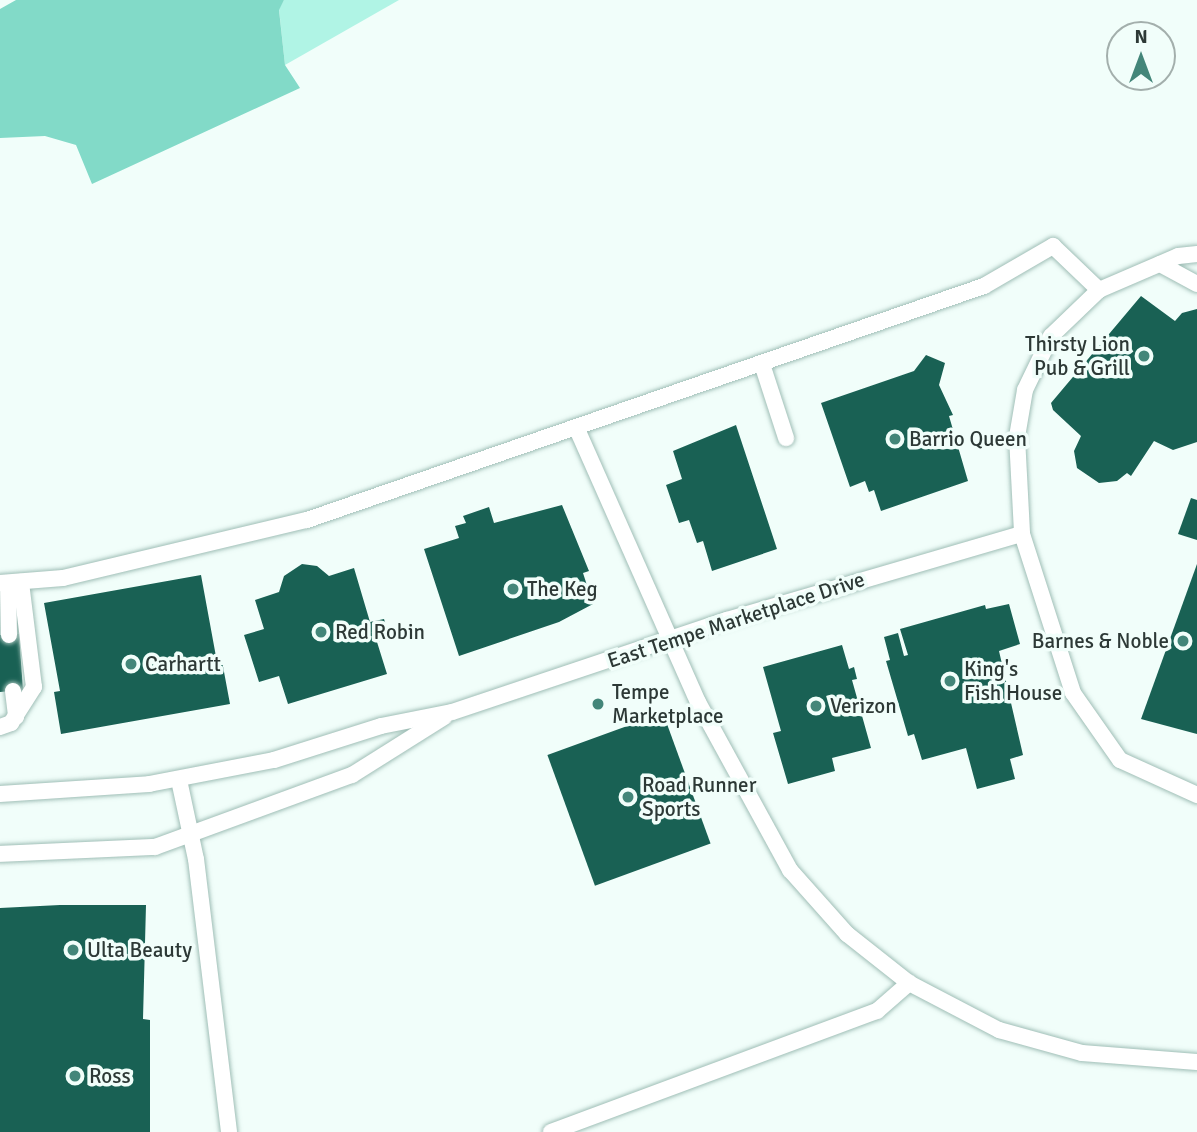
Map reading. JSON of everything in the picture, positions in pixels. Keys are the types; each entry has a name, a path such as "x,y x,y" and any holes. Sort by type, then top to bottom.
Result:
{"lane":[{"path":"10,583 63,578 307,520 465,461 577,429 984,286 1053,246 1099,290"},
{"path":"1197,254 1160,264 1099,290 1051,336 1026,390 1017,437 1022,534 1073,693 1120,760 1197,795"},
{"path":"1160,264 1197,284"},
{"path":"762,364 786,438"},
{"path":"577,429 698,702 790,870 847,934 909,983 999,1030 1082,1053 1197,1062"},
{"name":"East Tempe Marketplace Drive","path":"0,794 179,780 274,760 381,726 453,712 671,639 1022,534"},
{"path":"9,635 10,583"},
{"path":"0,727 34,687 10,583"},
{"path":"8,718 13,691"},
{"name":"East Tempe Marketplace Drive","path":"0,854 155,847 352,775 453,712"},
{"path":"179,780 192,833 229,1132"},
{"path":"551,1132 877,1011 909,983"}],"shaded area":[{"path":"16,0 284,0 279,10 285,65 300,88 92,184 76,145 45,136 0,138 0,9"},
{"path":"284,0 399,0 285,65 279,9"}],"building":[{"name":"Thirsty Lion Pub & Grill","path":"1141,296 1175,321 1182,313 1197,309 1197,442 1173,450 1154,441 1131,476 1127,473 1117,481 1099,483 1077,468 1074,451 1081,436 1053,410 1051,403"},
{"name":"Barrio Queen","path":"926,355 945,363 939,385 953,415 949,416 968,481 881,511 874,490 869,492 865,481 850,487 821,403 914,371"},
{"path":"736,425 777,549 712,571 703,541 697,543 689,520 679,523 666,485 682,479 673,451"},
{"path":"1191,498 1197,500 1197,540 1178,534"},
{"name":"The Keg","path":"562,505 589,571 583,573 593,604 559,622 459,656 424,549 459,538 455,526 466,523 463,516 489,507 494,523"},
{"name":"Red Robin","path":"302,564 317,566 329,576 354,568 370,622 384,619 390,638 377,642 387,674 288,704 279,676 259,682 244,635 264,629 255,600 279,592 284,576"},
{"name":"Barnes & Noble","path":"1197,564 1197,734 1141,719"},
{"path":"201,575 217,662 222,661 230,704 61,734 54,692 60,691 44,603"},
{"name":"King's Fish House","path":"1009,604 1020,644 999,651 1023,755 1010,759 1015,779 977,789 966,748 922,760 914,734 908,736 886,661 890,660 884,637 898,633 904,656 908,655 900,629 985,605 986,609"},
{"path":"19,634 23,690 0,692 0,635"},
{"name":"Verizon","path":"842,645 849,669 854,667 857,679 852,680 871,748 832,758 835,771 788,784 773,733 781,731 763,667"},
{"name":"Road Runner Sports","path":"663,713 711,844 595,886 547,755"},
{"path":"146,905 143,1019 150,1020 150,1132 0,1132 0,908"}],"place":[{"name":"Thirsty Lion Pub & Grill","path":"1144,356"},
{"name":"Barrio Queen","path":"895,439"},
{"name":"The Keg","path":"513,589"},
{"name":"Red Robin","path":"321,632"},
{"name":"Barnes & Noble","path":"1183,641"},
{"name":"Carhartt","path":"131,664"},
{"name":"King's Fish House","path":"950,681"},
{"name":"Tempe Marketplace","path":"598,704"},
{"name":"Verizon","path":"816,706"},
{"name":"Road Runner Sports","path":"628,797"},
{"name":"Ulta Beauty","path":"73,950"},
{"name":"Ross","path":"75,1076"}]}
